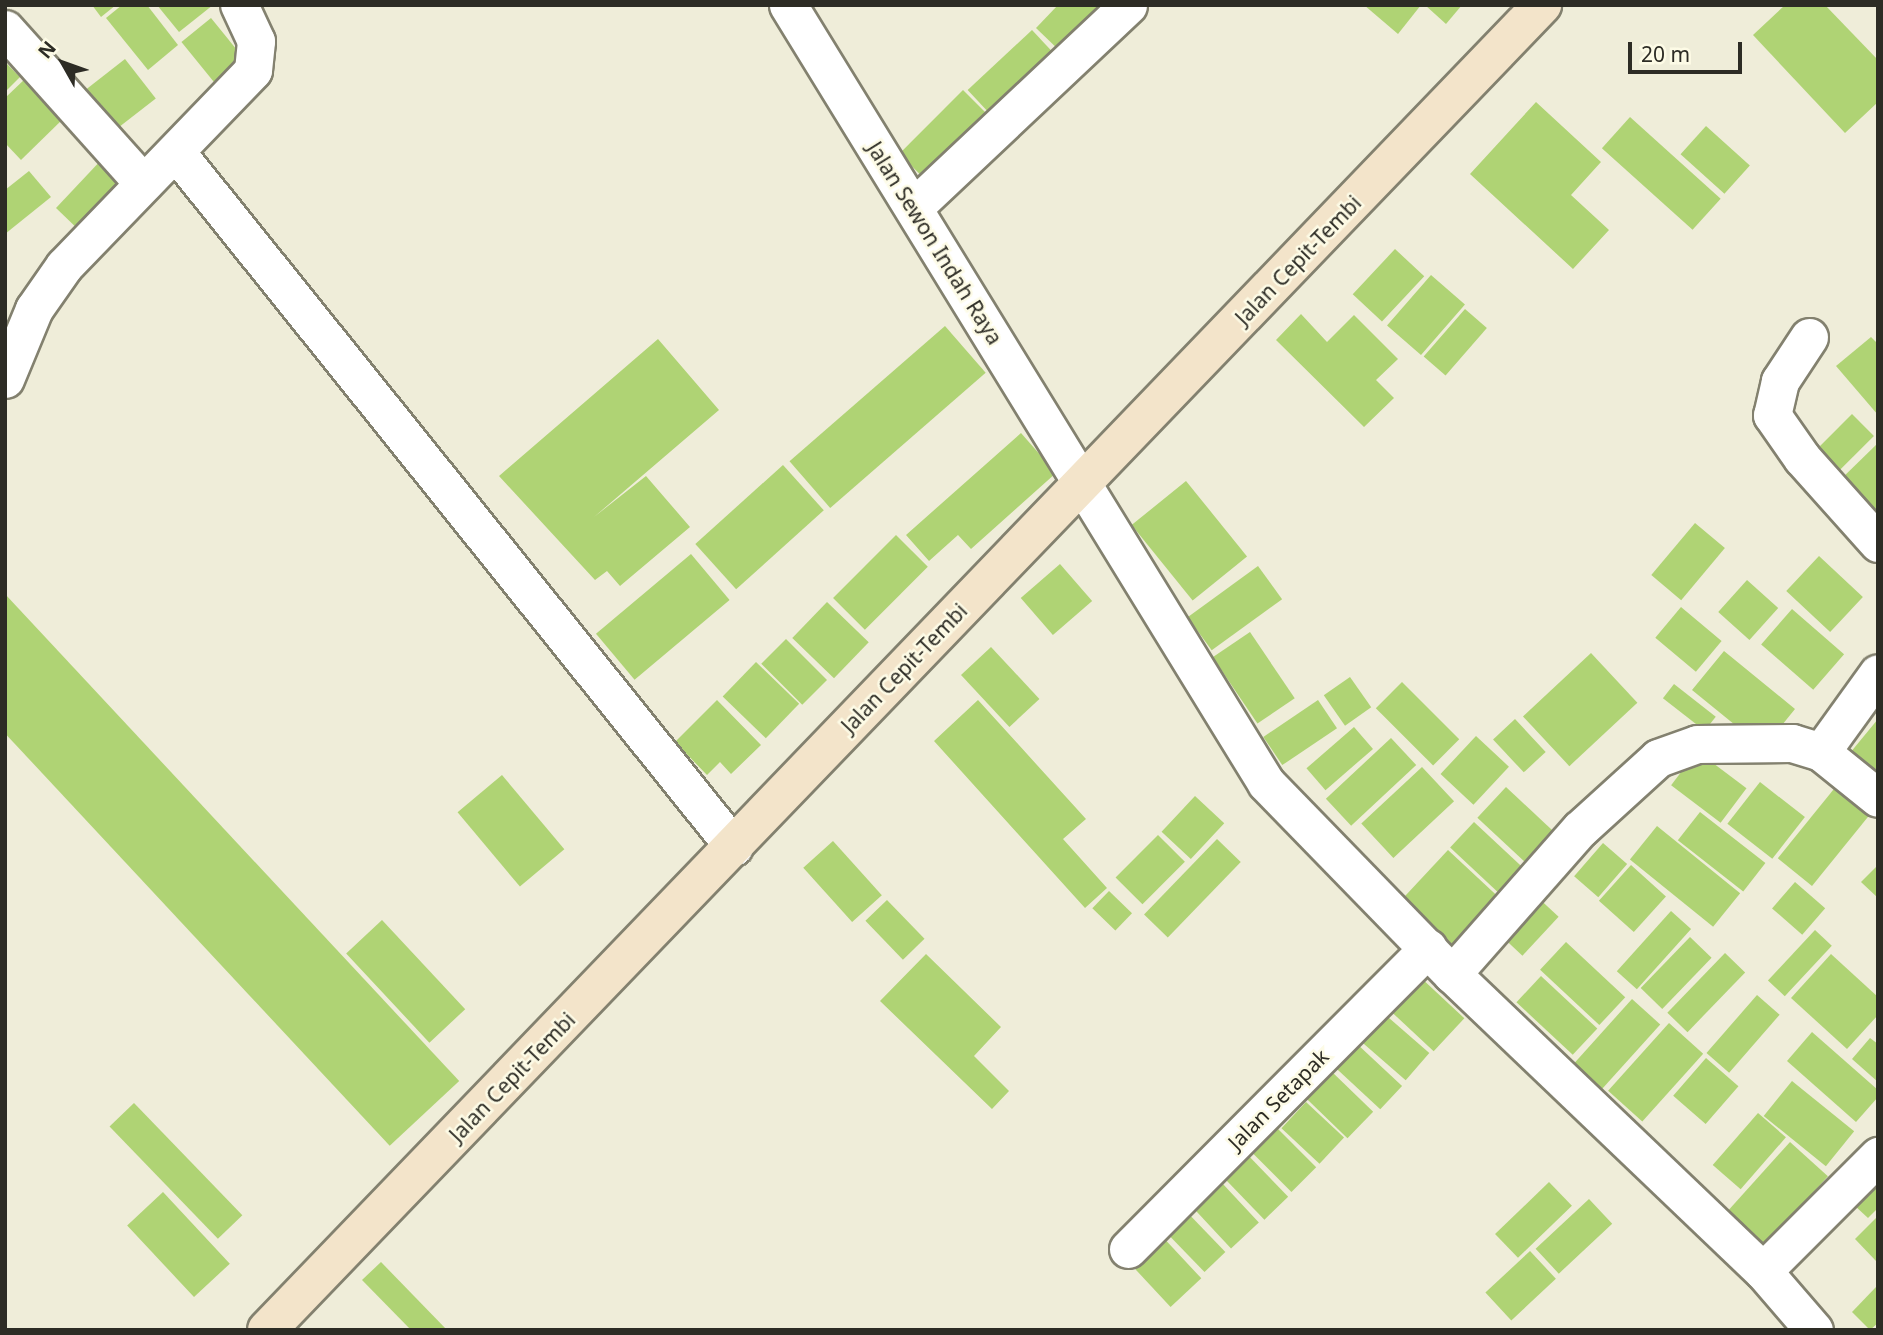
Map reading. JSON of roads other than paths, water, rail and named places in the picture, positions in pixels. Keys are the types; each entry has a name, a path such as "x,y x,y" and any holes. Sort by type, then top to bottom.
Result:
{"main road":[{"name":"Jalan Cepit-Tembi","path":"267,1330 734,848 1082,481 1542,5"}],"street":[{"path":"5,379 34,309 64,266 253,70 256,41 239,5"},
{"name":"Jalan Sewon Indah Raya","path":"788,5 1266,783 1440,961 1763,1271 1814,1330"},
{"path":"914,207 1128,5"},
{"path":"5,29 143,183"},
{"path":"176,152 734,848"},
{"path":"1810,337 1780,381 1772,415 1802,458 1878,543"},
{"path":"1878,673 1821,752 1878,798"},
{"name":"Jalan Setapak","path":"1128,1249 1658,758 1697,744 1792,743 1821,752"},
{"path":"1763,1271 1878,1156"}]}
